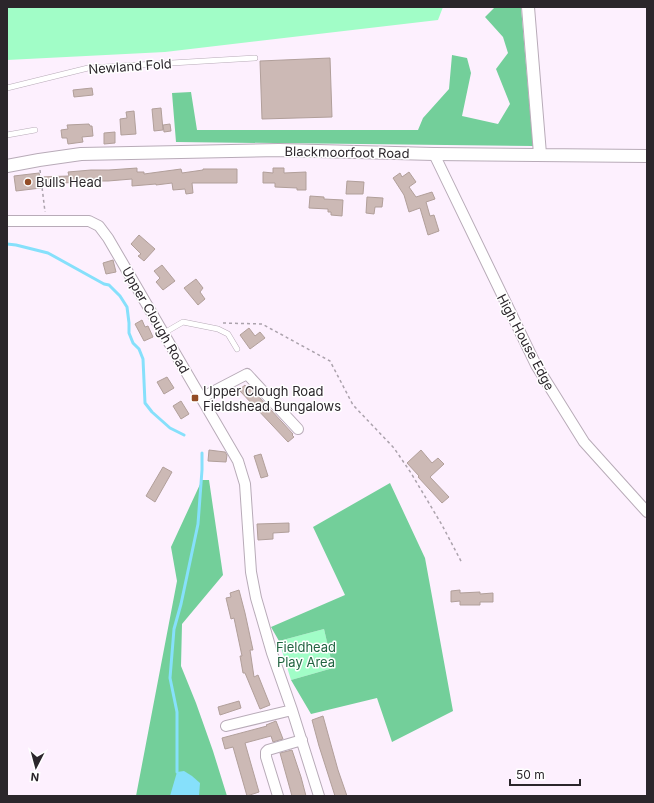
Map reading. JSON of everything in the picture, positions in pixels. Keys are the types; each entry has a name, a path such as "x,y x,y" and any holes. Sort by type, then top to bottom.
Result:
{"street":[{"path":"528,7 540,154"},
{"name":"Blackmoorfoot Road","path":"7,166 82,154 271,150 434,154 647,156"},
{"name":"High House Edge","path":"434,154 536,366 584,442 647,512"},
{"name":"Upper Clough Road","path":"7,220 89,221 99,226 108,238 238,461 244,484 251,572 256,598 272,653 302,740 319,796"},
{"path":"201,398 246,374 298,429"},
{"path":"226,726 292,710"},
{"path":"278,796 266,757 266,752 268,750 302,740"}],"lane":[{"name":"Newland Fold","path":"7,88 88,68 255,58"},
{"path":"7,135 35,130"},
{"path":"164,333 183,322 218,329 228,334 237,349"}],"path":[{"path":"39,160 46,220"},
{"path":"223,323 262,324 330,361 353,405 394,448 411,473 442,525 462,563"}],"green space":[{"path":"7,7 443,7 438,20 165,52 7,60"},
{"path":"495,7 521,7 533,146 176,142 172,93 191,92 197,130 418,130 423,118 449,89 452,55 467,58 471,73 462,116 498,124 510,104 496,69 508,53 503,37 485,17"},
{"path":"202,480 209,480 223,575 182,624 181,666 213,751 227,796 136,796 177,581 171,547"},
{"path":"390,483 425,558 453,711 392,742 377,698 311,714 291,680 333,668 324,629 279,641 271,627 345,595 313,527"},
{"name":"Fieldhead Play Area","path":"324,629 333,668 291,680 279,641"}],"water":[{"path":"184,771 200,783 199,796 170,796 177,772"}],"building":[{"path":"330,58 332,117 262,119 260,61"},
{"path":"92,88 93,95 74,97 73,90"},
{"path":"161,108 163,130 154,131 152,109"},
{"path":"134,111 136,134 121,135 120,119 127,118 126,112"},
{"path":"89,124 92,126 93,136 82,137 83,142 68,144 67,138 62,138 61,130 68,129 67,125"},
{"path":"170,124 171,131 164,132 163,125"},
{"path":"115,132 115,143 104,144 104,133"},
{"path":"137,168 137,172 144,172 144,174 181,169 182,173 203,169 237,169 237,183 192,183 193,193 186,194 185,189 173,190 172,183 132,186 132,179 61,183 61,185 41,186 41,188 16,191 14,176 39,173 40,177 69,176 68,172"},
{"path":"273,168 284,168 284,173 306,172 306,190 275,187 275,183 263,183 263,172 273,173"},
{"path":"409,172 416,182 409,187 416,197 432,192 435,199 426,202 430,216 434,215 439,231 428,235 420,208 409,212 404,195 393,178 400,173 402,177"},
{"path":"347,181 364,182 363,194 346,194"},
{"path":"310,196 324,197 324,199 343,200 342,216 331,215 331,212 328,212 328,209 309,208"},
{"path":"367,197 383,198 382,207 375,207 374,214 366,213"},
{"path":"139,235 155,249 144,261 138,256 141,254 131,244"},
{"path":"113,260 116,272 106,274 103,263"},
{"path":"162,265 175,281 163,290 156,282 160,278 154,271"},
{"path":"196,279 203,288 200,292 205,299 198,305 184,288"},
{"path":"142,320 145,327 148,326 153,337 144,341 135,324"},
{"path":"249,328 255,336 260,332 265,338 250,349 240,335"},
{"path":"167,377 174,388 164,394 157,382"},
{"path":"245,385 246,387 248,385 293,434 292,435 294,437 288,442 239,390"},
{"path":"181,401 189,414 181,419 173,406"},
{"path":"209,450 225,452 227,455 226,462 208,461"},
{"path":"421,450 432,463 438,458 444,464 430,477 449,497 442,503 407,463"},
{"path":"261,454 268,476 261,478 254,456"},
{"path":"163,467 172,472 155,502 146,496"},
{"path":"289,523 289,532 273,533 273,539 258,540 257,524"},
{"path":"239,590 253,650 250,650 254,677 258,675 270,705 260,709 245,673 243,673 240,656 242,656 234,618 231,619 226,598 231,597 230,593"},
{"path":"460,590 460,593 493,593 493,602 480,602 480,605 460,605 460,601 451,602 451,591"},
{"path":"239,701 241,708 220,715 218,707"},
{"path":"323,716 347,796 335,796 319,746 312,720"},
{"path":"276,721 283,739 273,742 271,736 245,743 259,792 247,796 233,747 225,749 222,738 267,726 266,725"},
{"path":"292,750 306,796 292,796 280,753"}],"waterway":[{"path":"7,244 48,253 104,284 109,285 120,296 127,307 129,333 133,343 139,349 143,359 145,403 152,412 170,428 184,435"},
{"path":"177,772 177,712 170,678 174,629 181,604 198,524 202,453"}],"place":[{"name":"Bulls Head","path":"28,182"},
{"name":"Upper Clough Road Fieldshead Bungalows","path":"195,398"}]}
